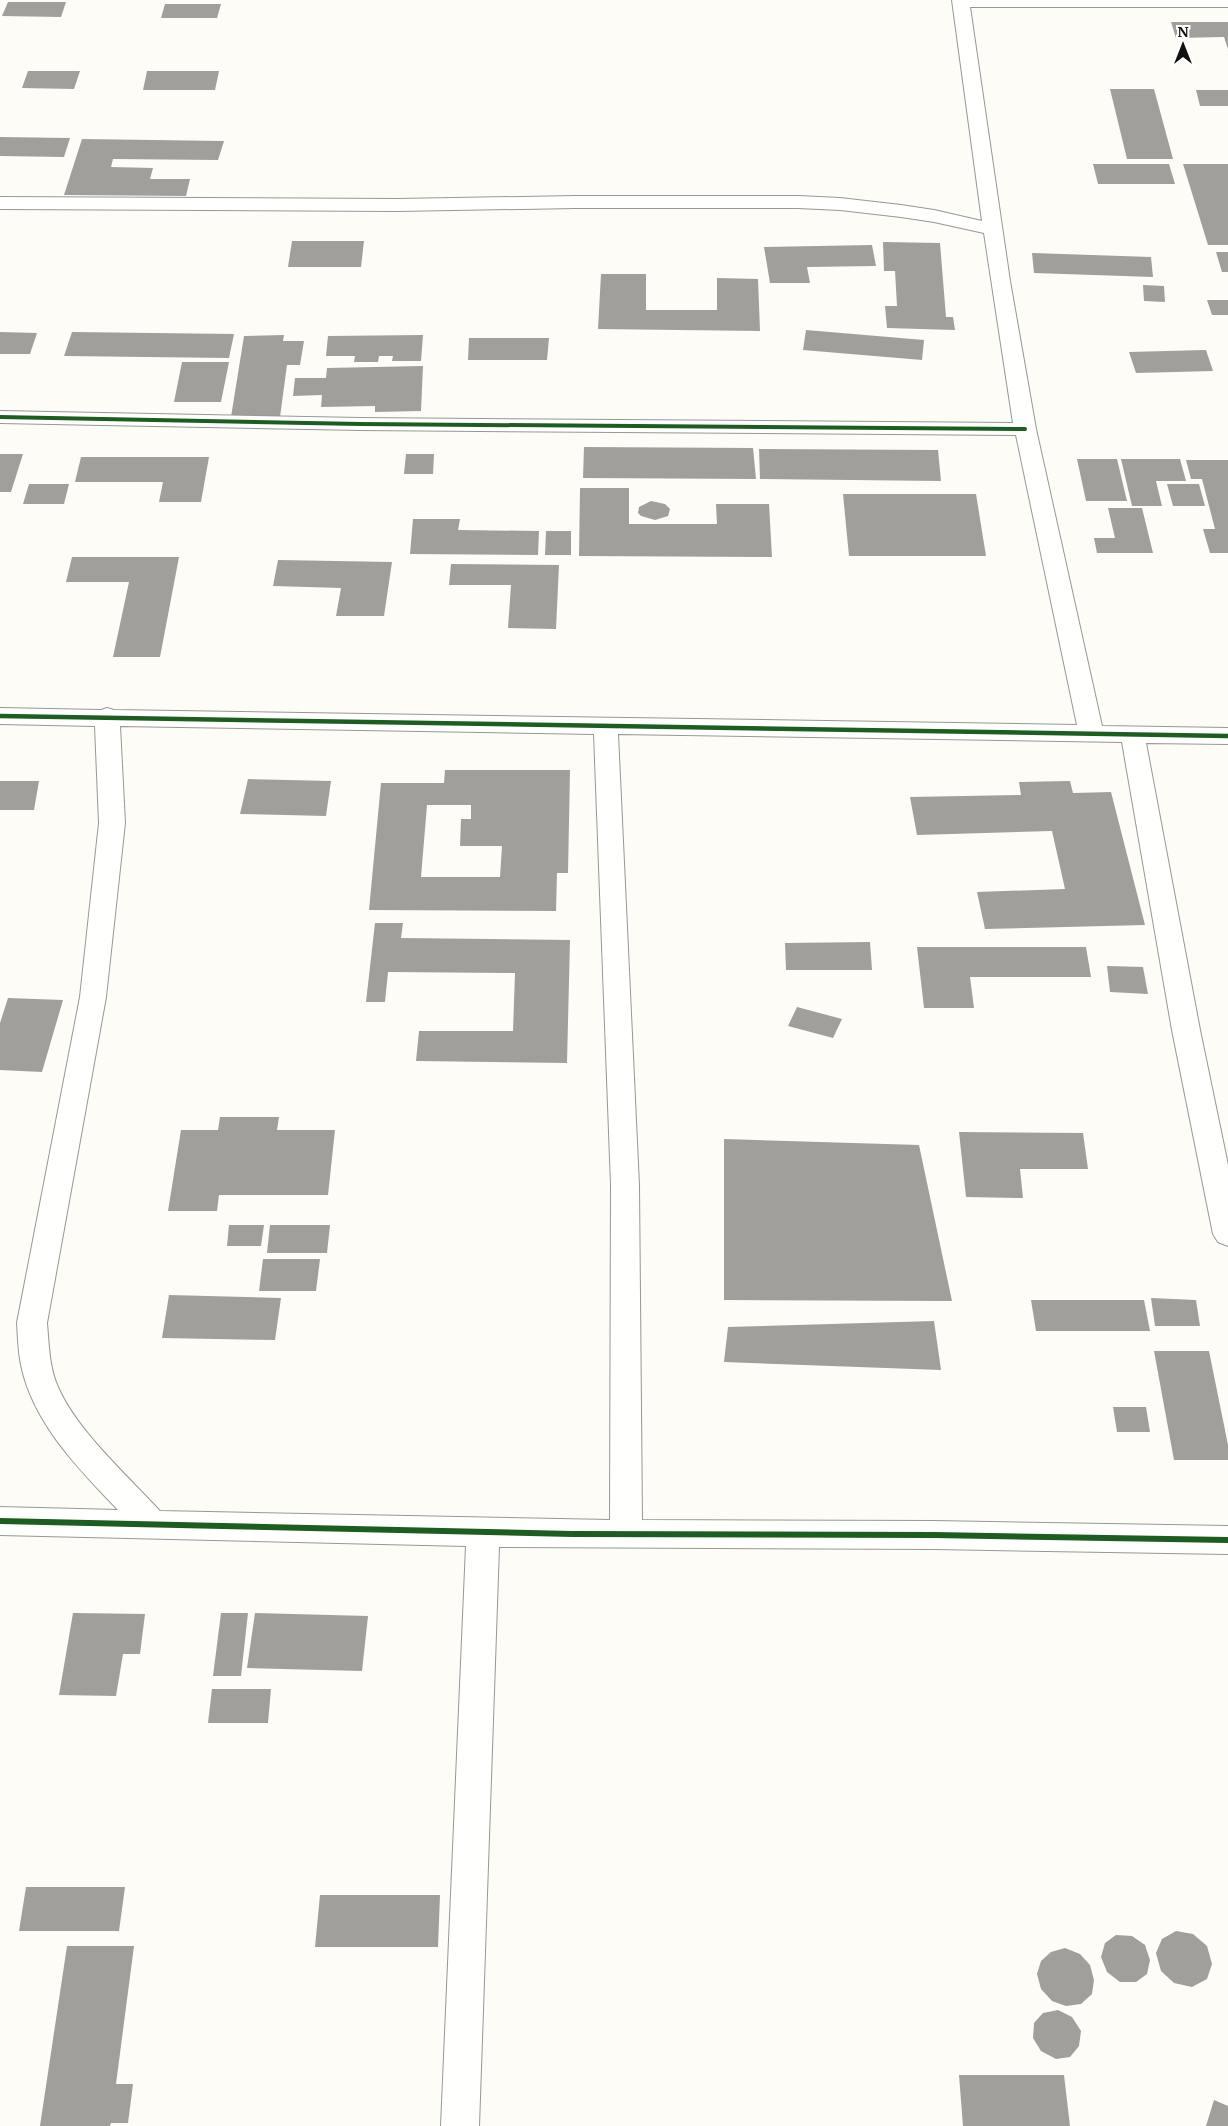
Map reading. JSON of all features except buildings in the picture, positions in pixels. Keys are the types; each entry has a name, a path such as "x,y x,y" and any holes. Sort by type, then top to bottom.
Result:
{"street":[{"path":"1091,732 1025,429 1000,281 960,1 1228,2"},
{"path":"0,203 397,205 586,202 798,202 884,209 934,216 994,230"},
{"path":"0,417 360,424 1025,429"},
{"path":"0,716 107,716 606,727 1091,732 1228,736"},
{"path":"107,716 112,823 93,997 32,1323 36,1367 44,1391 65,1428 153,1525"},
{"path":"606,727 625,1185 626,1534"},
{"path":"1132,733 1186,1030 1228,1234"},
{"path":"0,1521 483,1532 934,1535 1228,1540"},
{"path":"460,2126 483,1532"}],"cycle path":[{"path":"0,417 360,424 1025,429"},
{"path":"0,716 1228,736"},
{"path":"0,1521 572,1534 934,1535 1228,1540"}]}
